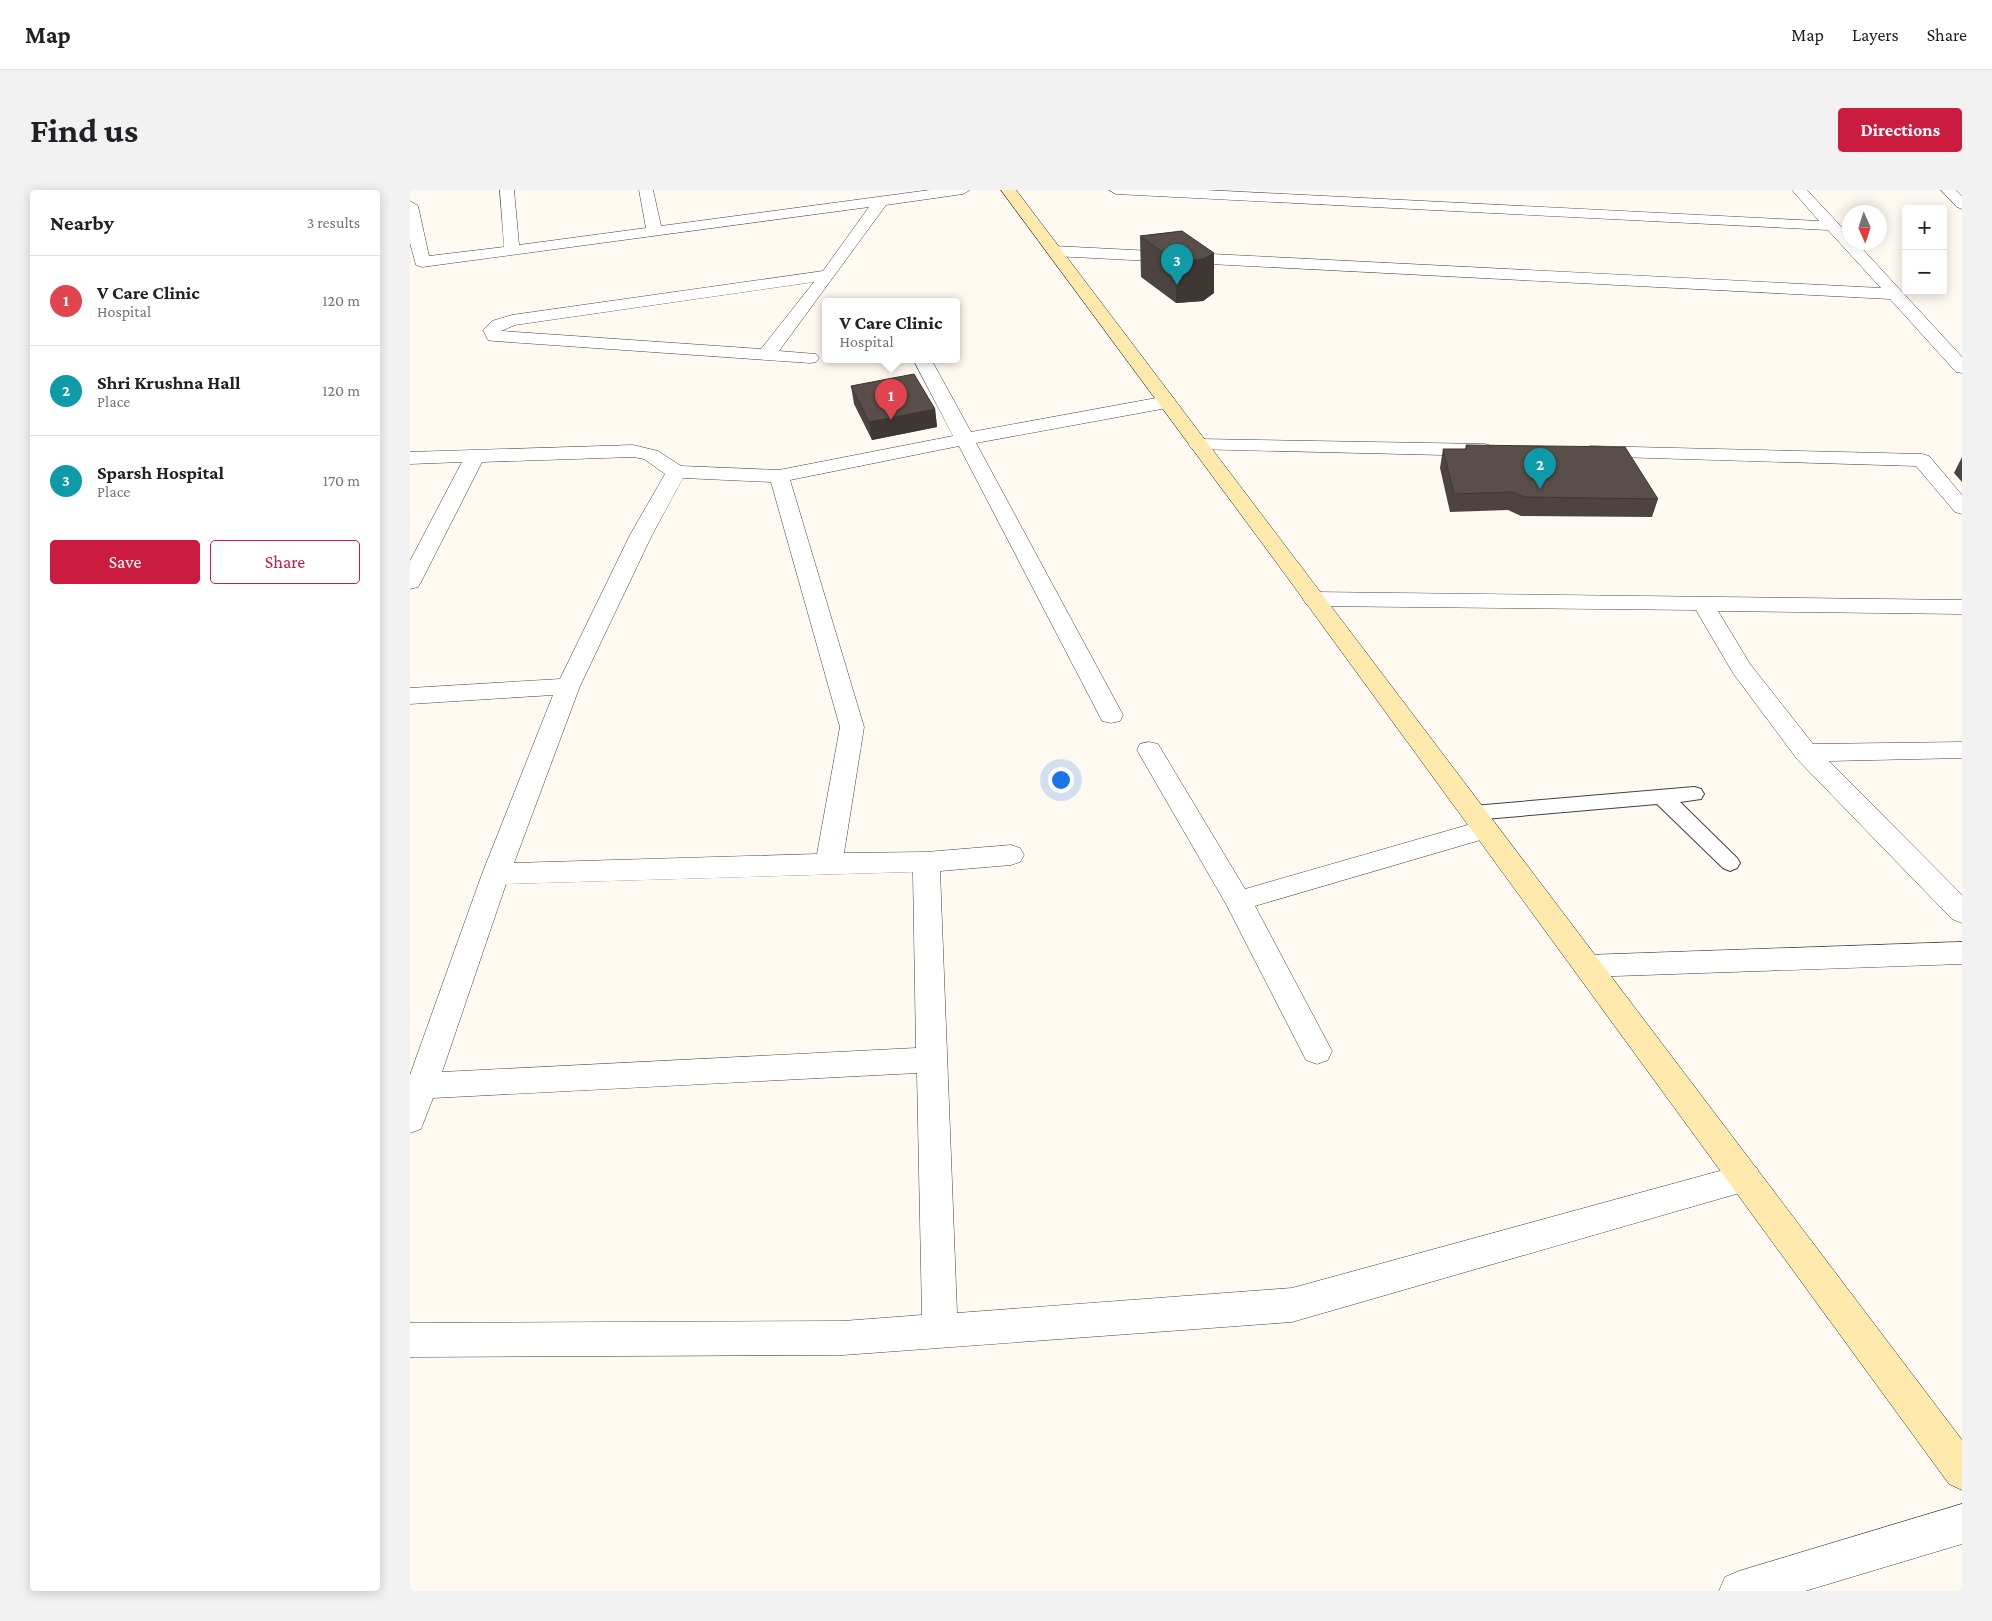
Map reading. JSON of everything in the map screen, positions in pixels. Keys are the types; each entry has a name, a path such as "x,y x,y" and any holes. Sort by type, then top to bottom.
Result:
{"street":[{"path":"507,190 512,251"},
{"path":"646,190 654,232"},
{"path":"410,206 416,262 654,232 824,202 881,201 963,190"},
{"path":"1008,190 1962,1471"},
{"path":"1116,190 1832,226"},
{"path":"1799,190 1962,368"},
{"path":"1948,190 1962,204"},
{"path":"766,354 828,275 881,201"},
{"path":"1054,251 1895,294"},
{"path":"810,358 494,336 492,330 498,324 512,320 828,275"},
{"path":"924,363 1111,715"},
{"path":"410,458 633,451 651,454 676,472 779,476 1167,402"},
{"path":"1199,445 1503,450"},
{"path":"1573,452 1922,460 1962,508"},
{"path":"412,574 475,457"},
{"path":"410,1119 496,874 568,686 641,535 676,472"},
{"path":"779,476 852,727 829,863"},
{"path":"1314,599 1962,607"},
{"path":"1703,604 1741,668 1806,753 1962,912"},
{"path":"410,696 568,686"},
{"path":"1149,750 1238,901 1316,1051"},
{"path":"1806,753 1962,750"},
{"path":"1238,901 1479,821"},
{"path":"496,874 829,863 926,862 1011,855"},
{"path":"926,862 940,1332"},
{"path":"1587,966 1962,953"},
{"path":"422,1086 933,1060"},
{"path":"410,1340 843,1338 1292,1305 1745,1178"},
{"path":"1739,1591 1962,1524"}],"lane":[{"path":"1479,821 1694,794"},
{"path":"1662,797 1730,863"}],"building":[{"path":"1182,231 1214,253 1203,259 1176,262 1140,236"},
{"path":"914,374 935,409 869,422 851,386"},
{"path":"1466,445 1625,447 1658,499 1525,497 1512,492 1454,494 1443,449 1467,449"}],"place":[{"name":"Sparsh Hospital","path":"1177,285"},
{"name":"V Care Clinic","path":"891,420"},
{"name":"Shri Krushna Hall","path":"1540,489"}]}
